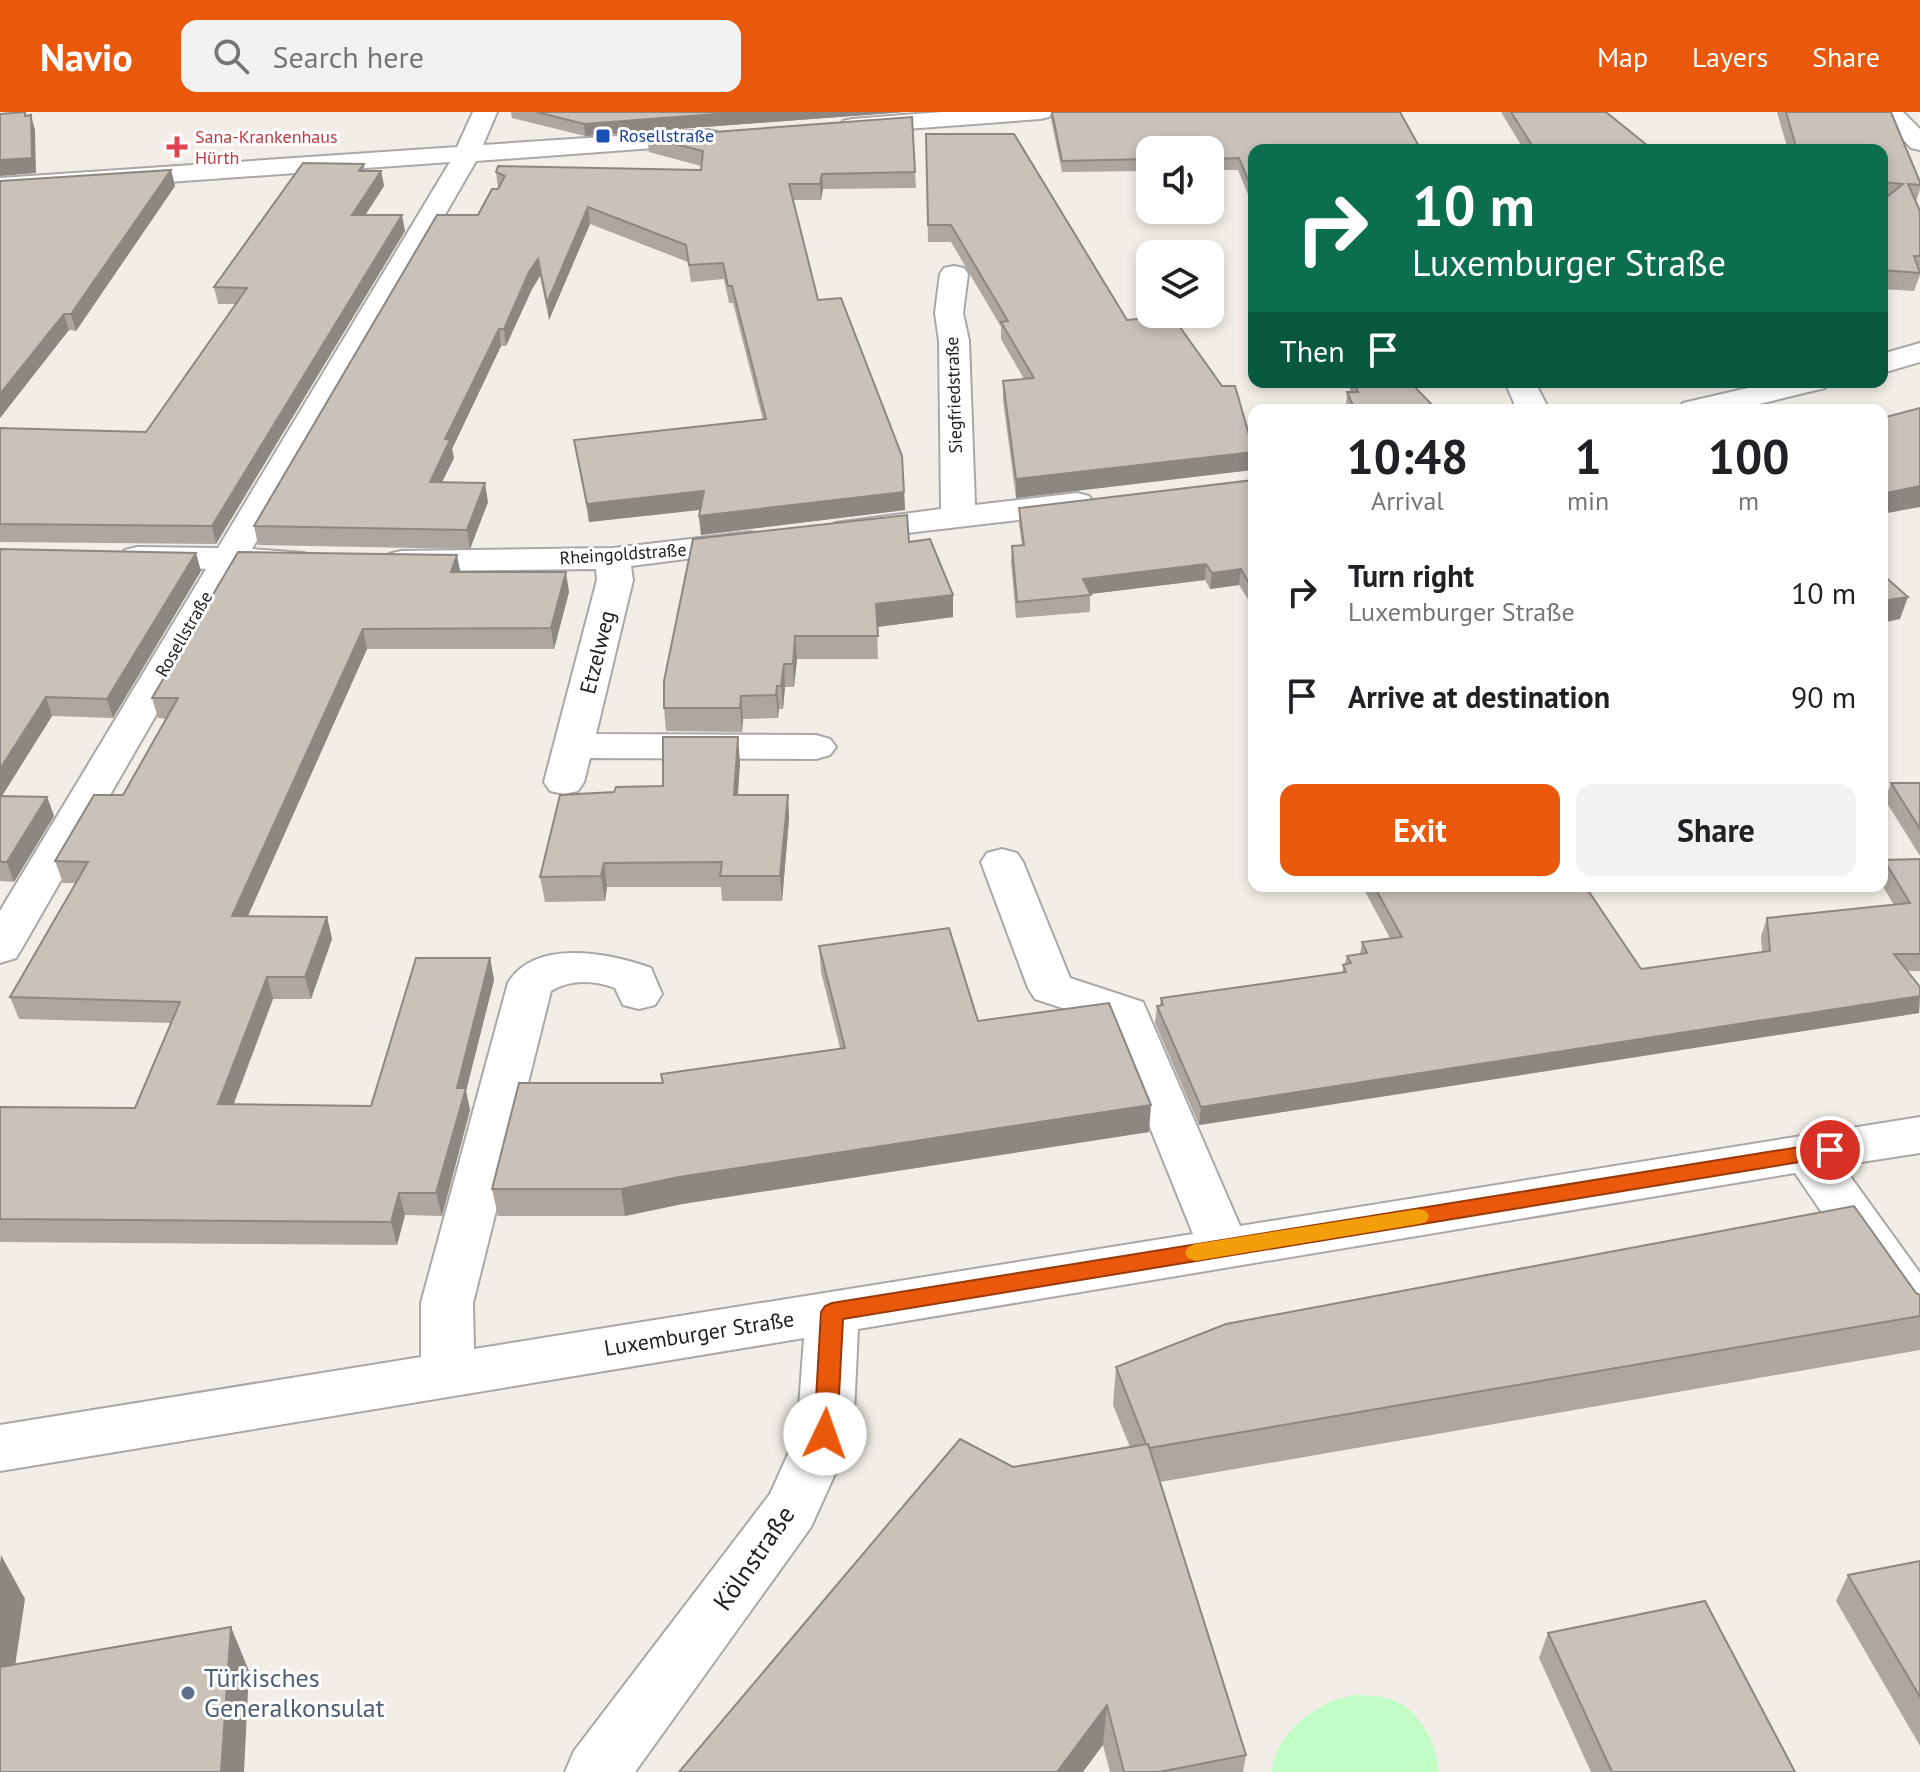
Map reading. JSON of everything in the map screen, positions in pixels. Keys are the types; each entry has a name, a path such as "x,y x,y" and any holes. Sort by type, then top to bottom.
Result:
{"street":[{"name":"Rosellstraße","path":"0,948 466,156 485,112"},
{"path":"824,128 964,115 1040,112"},
{"path":"1889,112 1920,143"},
{"path":"0,186 731,136"},
{"name":"Siegfriedstraße","path":"954,274 949,313 954,341 958,517"},
{"path":"1888,362 1920,352"},
{"path":"1720,404 1788,388"},
{"path":"821,533 1114,499"},
{"name":"Rheingoldstraße","path":"367,561 613,558 776,539"},
{"path":"106,556 321,560"},
{"name":"Etzelweg","path":"613,558 615,580 569,764 816,747"},
{"path":"1002,862 1051,988 1127,1013 1224,1248"},
{"path":"448,1374 447,1303 530,983 544,973 566,966 614,970 635,979 639,994"},
{"name":"Luxemburger Straße","path":"0,1448 1920,1135"},
{"path":"1807,1153 1920,1314"},
{"name":"Kölnstraße","path":"597,1772 791,1510 825,1434 832,1312"}],"green space":[{"path":"1356,1695 1394,1700 1414,1714 1434,1747 1439,1772 1272,1772 1281,1744 1301,1720 1328,1703"}],"building":[{"path":"25,112 25,116 31,115 32,158 0,160 0,114"},
{"path":"537,112 743,112 584,124"},
{"path":"1052,112 1400,112 1418,144 1248,144 1248,180 1239,158 1224,159 1224,136 1136,136 1136,159 1062,161"},
{"path":"1511,112 1606,112 1646,144 1531,144"},
{"path":"1786,112 1891,112 1920,182 1920,185 1908,184 1920,211 1920,256 1914,256 1920,273 1888,270 1888,196 1903,184 1888,183 1888,144 1795,144"},
{"path":"912,117 915,172 822,174 820,184 789,184 818,300 841,298 902,456 904,492 699,516 704,491 587,504 574,440 766,419 732,286 728,286 723,263 689,265 686,245 588,207 547,303 538,259 529,272 504,329 499,329 445,439 450,440 430,482 485,483 467,530 254,526 437,215 478,215 492,189 498,189 505,176 496,172 498,166 701,170 703,151 647,137"},
{"path":"926,134 1014,134 1127,320 1136,319 1136,328 1181,328 1222,386 1235,386 1248,431 1248,453 1016,479 1003,381 1034,378 1001,322 1008,321 951,225 928,225"},
{"path":"303,163 364,164 359,171 381,171 352,215 402,215 212,526 0,524 0,428 146,432 247,288 214,287"},
{"path":"171,170 71,314 64,314 0,394 0,181"},
{"path":"1356,388 1416,388 1431,404 1352,404 1347,392 1358,392"},
{"path":"1920,408 1920,486 1888,493 1888,416"},
{"path":"1248,481 1248,581 1241,569 1212,573 1206,564 1083,579 1091,595 1017,602 1012,546 1024,545 1019,508"},
{"path":"907,515 909,542 930,539 953,595 876,604 878,636 795,636 793,664 784,664 781,686 777,686 776,695 741,696 740,708 664,708 664,681 693,539"},
{"path":"0,549 196,553 107,699 46,697 0,769"},
{"path":"238,552 457,555 451,572 566,572 551,628 363,629 232,916 327,917 305,977 267,977 218,1104 371,1106 416,958 490,958 457,1088 466,1088 436,1193 399,1193 391,1222 0,1219 0,1107 135,1108 180,1002 10,997 88,862 55,861 94,795 123,795 178,698 152,698"},
{"path":"1888,579 1908,597 1888,600"},
{"path":"663,737 738,737 734,795 788,795 780,876 720,876 722,862 604,863 601,876 540,877 560,795 614,792 616,787 663,786"},
{"path":"1891,783 1920,783 1920,829"},
{"path":"0,796 47,797 7,862 0,862"},
{"path":"1920,859 1920,954 1894,954 1920,987 1920,996 1201,1107 1157,1006 1163,1005 1161,998 1346,972 1343,965 1351,963 1347,956 1367,953 1362,942 1402,937 1377,892 1589,892 1641,969 1770,951 1767,918 1910,903 1888,867 1888,860"},
{"path":"949,928 978,1021 1109,1003 1151,1105 679,1177 621,1189 492,1189 519,1083 663,1083 661,1074 845,1048 819,946"},
{"path":"1854,1206 1920,1295 1920,1316 1149,1448 1116,1367 1226,1324"},
{"path":"960,1439 1013,1467 1148,1444 1246,1755 1159,1772 1124,1772 1107,1705 1057,1772 679,1772"},
{"path":"1920,1561 1920,1697 1848,1575"},
{"path":"1705,1601 1795,1772 1612,1772 1548,1633"},
{"name":"Türkisches Generalkonsulat","path":"231,1627 221,1772 0,1772 0,1667"}],"slow traffic":[{"path":"1195,1253 1419,1216"}],"place":[{"name":"Rosellstraße","path":"603,136"},
{"name":"Sana-Krankenhaus Hürth","path":"177,147"},
{"name":"Türkisches Generalkonsulat","path":"188,1693"}],"route":[{"path":"825,1434 832,1312 1830,1150"}]}
